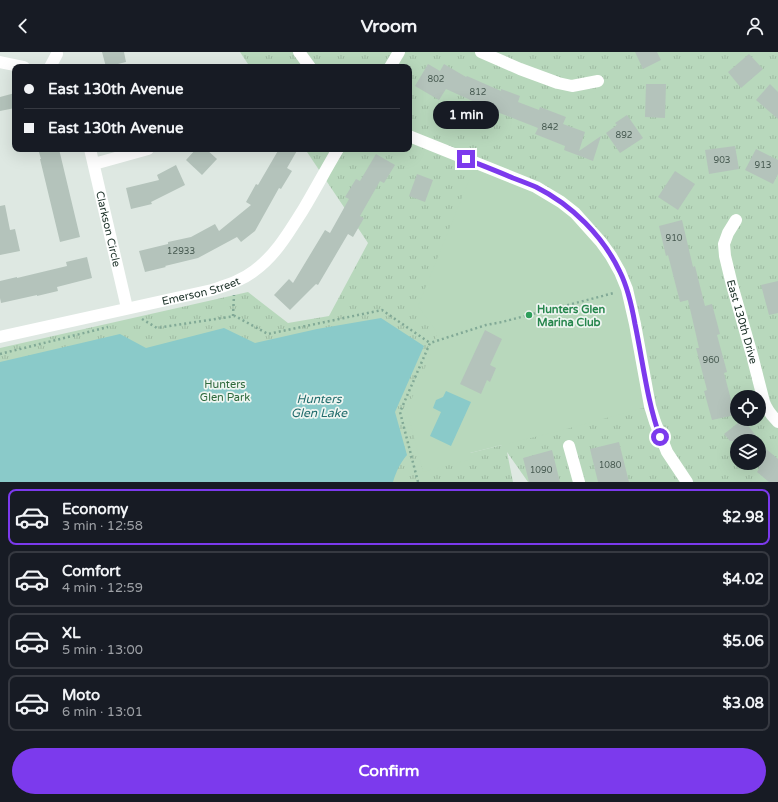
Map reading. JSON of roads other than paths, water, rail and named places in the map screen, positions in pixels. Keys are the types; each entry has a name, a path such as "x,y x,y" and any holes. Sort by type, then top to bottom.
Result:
{"street":[{"path":"299,52 308,64"},
{"path":"392,64 400,52"},
{"path":"481,52 558,83 572,86 598,82"},
{"path":"52,64 57,54"},
{"path":"0,62 12,64"},
{"path":"412,137 536,187 561,202 575,213 601,242 618,267 627,289 650,406 667,452 684,481"},
{"name":"Clarkson Circle","path":"91,152 127,308"},
{"path":"94,164 137,152"},
{"name":"Emerson Street","path":"0,337 212,290 233,283 254,271 272,256 288,235 336,152"},
{"name":"East 130th Drive","path":"736,220 724,244 725,256 764,402 770,413 778,422"},
{"path":"569,446 578,482"}],"water":[{"name":"Hunters Glen Lake","path":"381,318 424,346 395,412 407,455 398,468 393,482 0,482 0,362 120,334 146,348 224,328 255,343 317,329"},
{"path":"446,391 471,402 451,446 430,436 441,412 433,408 436,400 443,397"}],"place":[{"name":"Hunters Glen Marina Club","path":"529,315"}],"park label":[{"name":"Hunters Glen Park","path":"225,390"}]}
